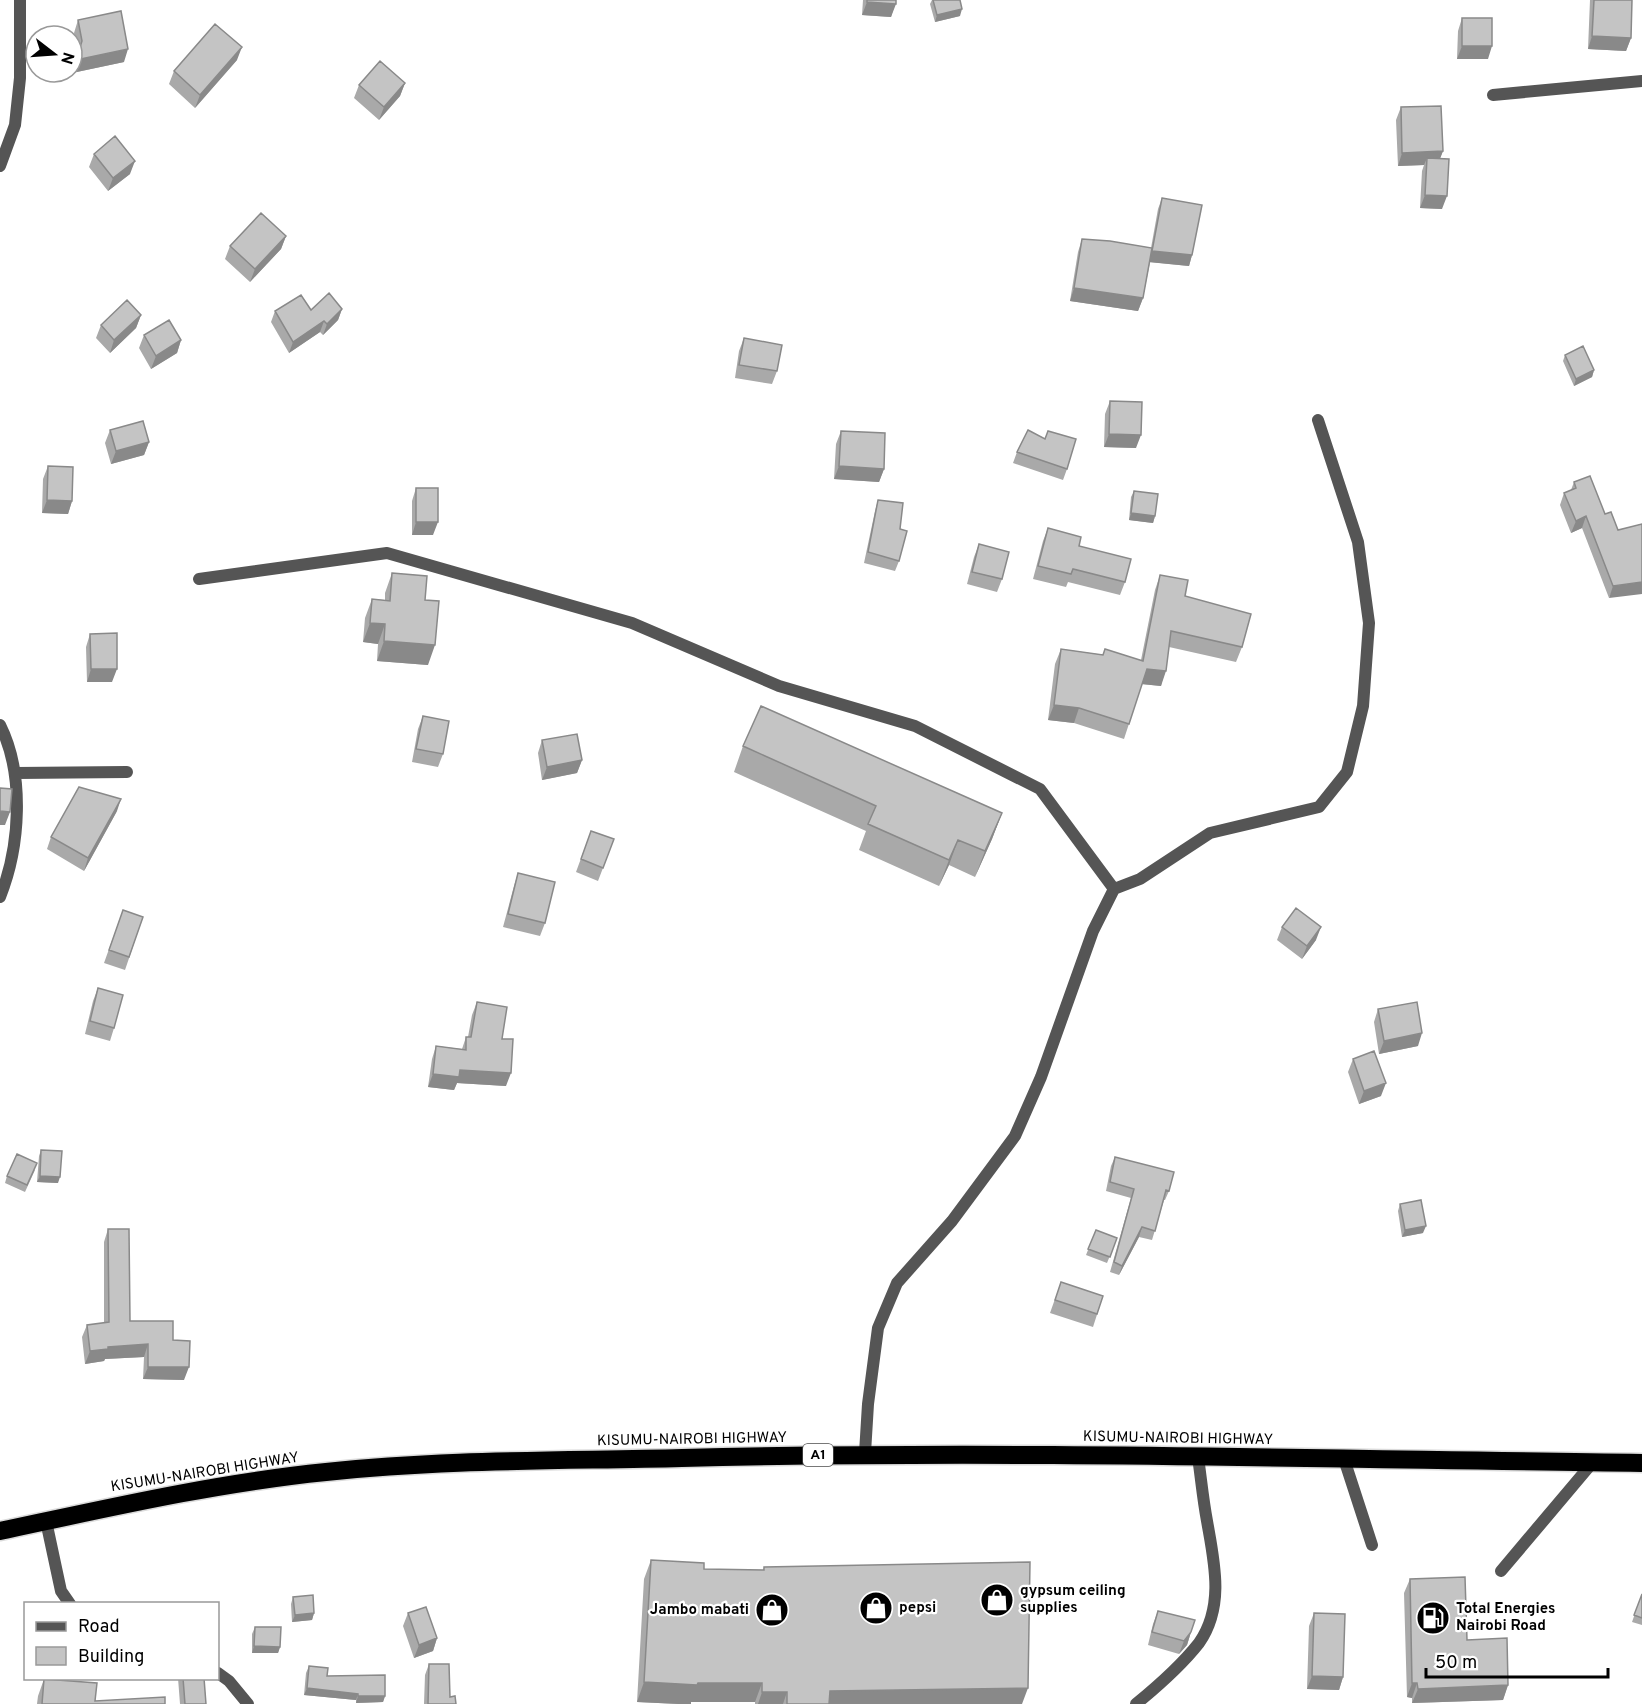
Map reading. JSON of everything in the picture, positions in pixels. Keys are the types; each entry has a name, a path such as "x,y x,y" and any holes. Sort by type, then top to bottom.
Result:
{"highway":[{"name":"KISUMU-NAIROBI HIGHWAY","path":"0,1531 236,1484 326,1472 438,1464 865,1454 1642,1463"}],"street":[{"path":"0,166 15,125 20,78 20,0"},
{"path":"1493,95 1642,81"},
{"path":"865,1454 868,1404 878,1328 897,1283 952,1221 1015,1136 1041,1077 1093,931 1114,889 1140,879 1210,833 1319,807 1347,772 1363,706 1369,623 1358,542 1318,420"},
{"path":"199,579 387,553 632,623 779,686 915,726 1041,789 1114,889"},
{"path":"0,726 16,773 17,815 6,883 0,897"},
{"path":"16,773 127,772"},
{"path":"1136,1704 1166,1679 1199,1642 1210,1621 1216,1591 1216,1562 1198,1457"},
{"path":"1344,1459 1372,1545"},
{"path":"1501,1571 1593,1462"},
{"path":"46,1521 61,1591 69,1602"},
{"path":"219,1674 229,1681 248,1704"}],"building":[{"path":"867,0 896,0 896,4 867,2"},
{"path":"933,0 960,0 962,9 937,15"},
{"path":"1594,0 1632,0 1631,38 1592,36"},
{"path":"121,11 128,49 84,58 84,24 79,24 78,20"},
{"path":"1462,18 1492,18 1492,46 1462,46"},
{"path":"215,24 242,47 200,95 174,71"},
{"path":"380,61 405,83 384,107 359,85"},
{"path":"1441,106 1443,151 1402,153 1401,107"},
{"path":"115,136 135,161 113,178 94,154"},
{"path":"1427,158 1449,159 1447,196 1425,195"},
{"path":"1162,198 1202,205 1192,255 1152,251"},
{"path":"261,213 286,236 255,269 230,246"},
{"path":"1082,239 1152,248 1143,298 1074,288"},
{"path":"329,293 342,309 327,324 324,321 293,342 275,311 301,295 311,310"},
{"path":"127,300 141,315 114,340 101,325"},
{"path":"169,320 181,340 156,356 144,335"},
{"path":"744,338 782,345 777,371 739,365"},
{"path":"1583,346 1594,370 1576,379 1565,355"},
{"path":"1110,401 1142,402 1141,435 1109,434"},
{"path":"143,421 149,442 116,451 110,430"},
{"path":"1028,430 1045,439 1048,431 1076,439 1067,469 1017,452"},
{"path":"841,431 885,433 884,469 839,466"},
{"path":"48,466 73,467 72,501 47,500"},
{"path":"1590,476 1605,514 1611,512 1618,530 1642,524 1642,582 1613,586 1586,516 1576,521 1564,493 1576,488 1574,482"},
{"path":"416,488 438,488 438,522 416,522"},
{"path":"1134,491 1158,494 1155,516 1131,513"},
{"path":"878,500 903,503 900,529 907,531 899,561 868,552"},
{"path":"1048,528 1081,537 1079,546 1131,559 1125,582 1073,569 1071,574 1038,566"},
{"path":"979,544 1009,552 1002,579 972,572"},
{"path":"392,573 427,576 425,600 439,601 435,645 384,641 385,624 370,623 372,599 390,601"},
{"path":"1160,575 1188,580 1185,596 1251,614 1242,647 1171,631 1166,671 1147,669 1129,724 1079,708 1054,705 1061,649 1103,655 1105,649 1143,661"},
{"path":"117,633 117,669 91,669 90,634"},
{"path":"761,706 1002,813 985,851 958,840 949,860 868,824 876,806 743,746"},
{"path":"423,716 449,721 443,754 416,749"},
{"path":"577,734 582,760 547,767 542,740"},
{"path":"79,787 121,799 88,858 51,837"},
{"path":"0,788 12,789 10,812 0,811"},
{"path":"591,831 614,839 603,868 581,859"},
{"path":"518,873 555,882 545,923 508,914"},
{"path":"1296,908 1321,927 1307,946 1282,927"},
{"path":"123,910 143,917 129,957 109,950"},
{"path":"98,988 123,995 114,1028 90,1021"},
{"path":"477,1002 507,1007 502,1039 513,1039 511,1073 460,1070 459,1077 433,1074 436,1046 466,1050 466,1037 471,1037"},
{"path":"1417,1002 1422,1033 1384,1041 1378,1009"},
{"path":"1374,1051 1386,1083 1364,1091 1353,1059"},
{"path":"41,1150 62,1151 60,1177 40,1176"},
{"path":"17,1154 37,1163 27,1185 7,1176"},
{"path":"1115,1157 1174,1172 1169,1191 1166,1190 1155,1231 1142,1227 1122,1266 1114,1262 1134,1189 1110,1182"},
{"path":"1421,1200 1426,1226 1405,1230 1400,1204"},
{"path":"108,1229 129,1229 130,1321 173,1321 173,1340 190,1341 189,1367 148,1367 148,1344 108,1347 108,1349 90,1351 87,1325 109,1322"},
{"path":"1096,1230 1117,1238 1110,1257 1088,1249"},
{"path":"1061,1282 1103,1296 1097,1314 1055,1300"},
{"path":"651,1560 704,1563 704,1569 764,1570 764,1567 1030,1562 1028,1688 830,1691 829,1704 787,1704 787,1692 762,1692 762,1683 698,1683 697,1685 644,1682"},
{"path":"1465,1577 1467,1640 1507,1638 1508,1685 1418,1689 1417,1683 1412,1683 1410,1579"},
{"path":"1642,1594 1642,1618 1634,1615"},
{"path":"313,1595 314,1613 295,1615 293,1597"},
{"path":"426,1607 437,1638 419,1645 408,1613"},
{"path":"1158,1611 1195,1620 1191,1632 1184,1641 1152,1632"},
{"path":"1314,1613 1345,1614 1343,1677 1312,1676"},
{"path":"255,1627 281,1627 280,1647 254,1646"},
{"path":"429,1664 449,1664 450,1697 455,1696 456,1704 428,1704"},
{"path":"309,1666 328,1668 327,1676 385,1675 385,1696 358,1696 358,1694 307,1688"},
{"path":"44,1680 97,1683 95,1701 165,1697 165,1704 42,1704"},
{"path":"183,1680 204,1680 206,1704 185,1704"}],"place":[{"name":"gypsum ceiling supplies","path":"997,1600"},
{"name":"pepsi","path":"876,1608"},
{"name":"Jambo mabati","path":"772,1610"},
{"name":"Total Energies Nairobi Road","path":"1433,1618"}]}
